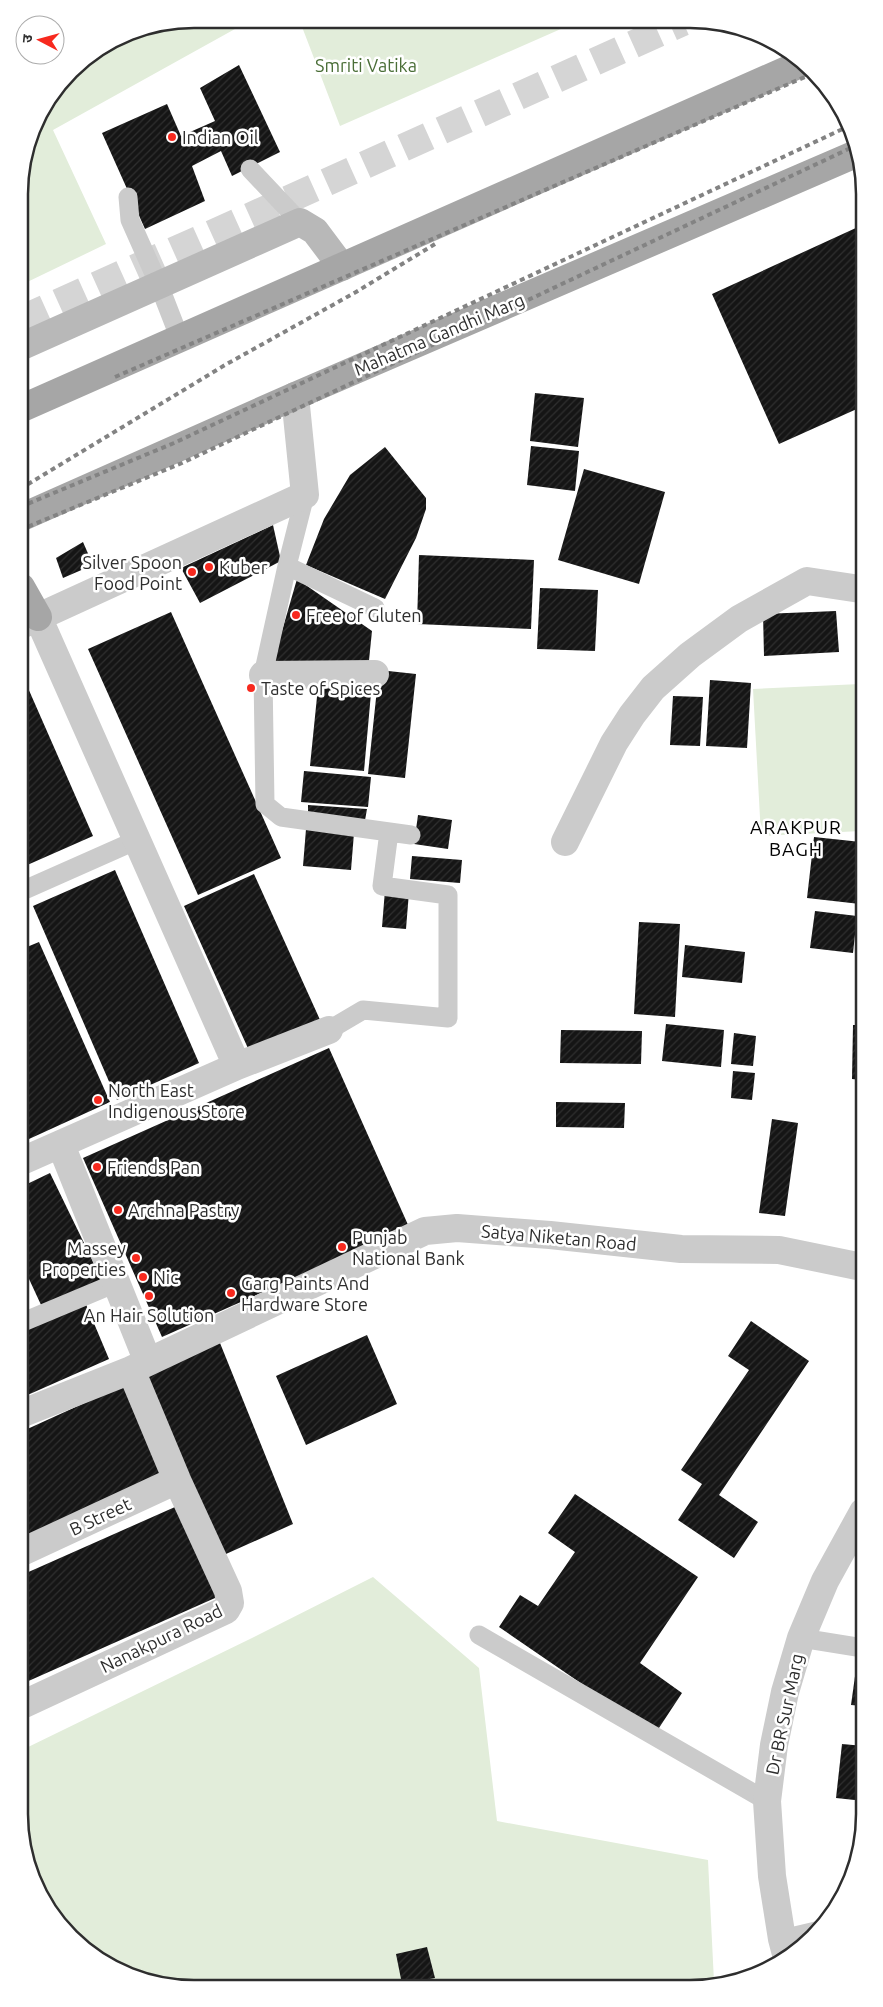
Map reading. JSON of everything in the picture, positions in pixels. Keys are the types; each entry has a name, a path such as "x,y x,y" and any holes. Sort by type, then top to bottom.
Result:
{"main road":[{"path":"28,406 796,66"},
{"name":"Mahatma Gandhi Marg","path":"28,514 295,396 851,156"}],"street":[{"path":"28,343 300,222 315,231 342,267"},
{"path":"237,1066 137,840 29,621 305,495 295,396"},
{"path":"565,842 614,743 632,715 653,688 690,655 739,619 807,581 856,589"},
{"path":"263,674 375,674"},
{"path":"28,1159 237,1066 329,1030"},
{"path":"61,1145 116,1283 139,1366 177,1480"},
{"name":"Satya Niketan Road","path":"28,1411 139,1366 425,1231 457,1228 681,1248 779,1250 855,1266"},
{"name":"B Street","path":"28,1549 177,1480"},
{"name":"Nanakpura Road","path":"28,1702 226,1610 230,1603 228,1591 177,1480"},
{"name":"Dr BR Sur Marg","path":"785,1949 772,1876 767,1801 774,1745 785,1692 801,1638 825,1581 855,1532"}],"lane":[{"path":"250,168 300,222"},
{"path":"128,197 130,220 159,285 180,339"},
{"path":"305,495 263,674 265,804 281,817 411,835"},
{"path":"287,566 375,608"},
{"path":"329,1030 363,1010 448,1018 448,895 382,886 389,832"},
{"path":"28,884 137,840"},
{"path":"28,1316 116,1283"},
{"path":"479,1634 767,1801"},
{"path":"801,1638 855,1647"}],"green space":[{"path":"182,28 237,28 53,130 106,244 28,282 28,182 31,161 40,130 55,101 76,76 92,62 101,55 130,40 161,31"},
{"name":"Smriti Vatika","path":"302,28 563,28 340,126"},
{"path":"856,684 856,831 761,836 753,689"},
{"path":"373,1577 479,1668 497,1821 708,1860 714,1978 690,1980 193,1980 140,1971 101,1952 76,1931 62,1915 40,1877 33,1857 29,1836 28,1747"}],"building":[{"path":"239,65 280,152 232,176 221,151 192,166 205,201 145,229 102,133 167,104 181,136 215,121 200,88"},
{"path":"856,228 856,409 779,444 712,294"},
{"path":"535,393 584,398 578,447 530,441"},
{"path":"531,446 579,451 575,491 527,485"},
{"path":"385,447 426,498 426,509 416,538 385,599 306,565 324,519 350,475"},
{"path":"584,469 665,492 639,584 558,560"},
{"path":"273,525 281,561 200,603 181,568"},
{"path":"83,542 93,565 63,578 56,558"},
{"path":"419,555 534,560 531,629 417,624"},
{"path":"297,579 372,631 368,670 271,669"},
{"path":"540,588 598,590 595,651 537,649"},
{"path":"836,611 839,652 764,656 763,614"},
{"path":"171,612 281,858 198,895 88,649"},
{"path":"379,670 416,674 405,778 368,774"},
{"path":"319,677 372,682 364,771 310,766"},
{"path":"710,680 751,683 747,748 706,746"},
{"path":"28,688 93,836 28,865"},
{"path":"673,696 703,697 700,746 670,745"},
{"path":"304,771 371,777 368,807 301,802"},
{"path":"308,805 367,809 364,826 308,818"},
{"path":"418,815 452,820 448,849 414,844"},
{"path":"306,829 354,833 351,870 303,866"},
{"path":"814,837 856,841 856,903 807,898"},
{"path":"412,856 462,860 460,883 410,879"},
{"path":"115,870 199,1063 117,1100 33,906"},
{"path":"254,874 321,1022 251,1055 184,906"},
{"path":"385,890 409,892 406,929 382,927"},
{"path":"815,911 856,916 853,953 810,948"},
{"path":"639,922 680,924 675,1017 634,1014"},
{"path":"39,942 110,1102 29,1139 28,1137 28,947"},
{"path":"685,945 745,952 742,983 682,977"},
{"path":"666,1024 724,1030 721,1067 662,1061"},
{"path":"853,1025 855,1025 855,1079 852,1079"},
{"path":"561,1030 642,1031 641,1064 560,1063"},
{"path":"734,1033 756,1036 753,1066 731,1064"},
{"path":"329,1048 409,1227 162,1337 83,1158"},
{"path":"733,1071 755,1073 752,1100 731,1098"},
{"path":"556,1102 625,1103 624,1128 556,1127"},
{"path":"772,1119 798,1123 785,1216 759,1213"},
{"path":"50,1173 102,1280 42,1307 28,1277 28,1184"},
{"path":"85,1302 109,1359 28,1395 28,1327"},
{"path":"751,1321 809,1361 719,1495 758,1522 734,1558 678,1520 702,1484 681,1470 749,1370 728,1356"},
{"path":"367,1335 397,1404 306,1445 276,1376"},
{"path":"220,1343 293,1524 217,1558 139,1377"},
{"path":"126,1384 166,1475 28,1538 28,1429"},
{"path":"575,1494 698,1577 640,1663 682,1693 655,1734 499,1627 520,1595 538,1606 575,1552 548,1533"},
{"path":"184,1503 224,1594 28,1681 28,1572"},
{"path":"855,1676 855,1705 851,1705"},
{"path":"842,1744 855,1745 855,1800 836,1798"},
{"path":"427,1947 435,1978 401,1980 396,1954"}],"tunnel":[{"path":"28,316 670,28"}],"railway":[{"path":"115,377 807,76"},
{"path":"28,504 174,443 843,129"},
{"path":"28,527 182,463 849,149"},
{"path":"28,484 225,365 356,292 435,244"}],"place":[{"name":"Indian Oil","path":"172,137"},
{"name":"Kuber","path":"209,567"},
{"name":"Silver Spoon Food Point","path":"192,572"},
{"name":"Free of Gluten","path":"296,615"},
{"name":"Taste of Spices","path":"251,688"},
{"name":"North East Indigenous Store","path":"98,1100"},
{"name":"Friends Pan","path":"97,1167"},
{"name":"Archna Pastry","path":"118,1210"},
{"name":"Punjab National Bank","path":"342,1247"},
{"name":"Massey Properties","path":"136,1258"},
{"name":"Nic","path":"143,1277"},
{"name":"Garg Paints And Hardware Store","path":"231,1293"},
{"name":"An Hair Solution","path":"149,1296"}],"district":[{"name":"ARAKPUR BAGH","path":"796,838"}]}
